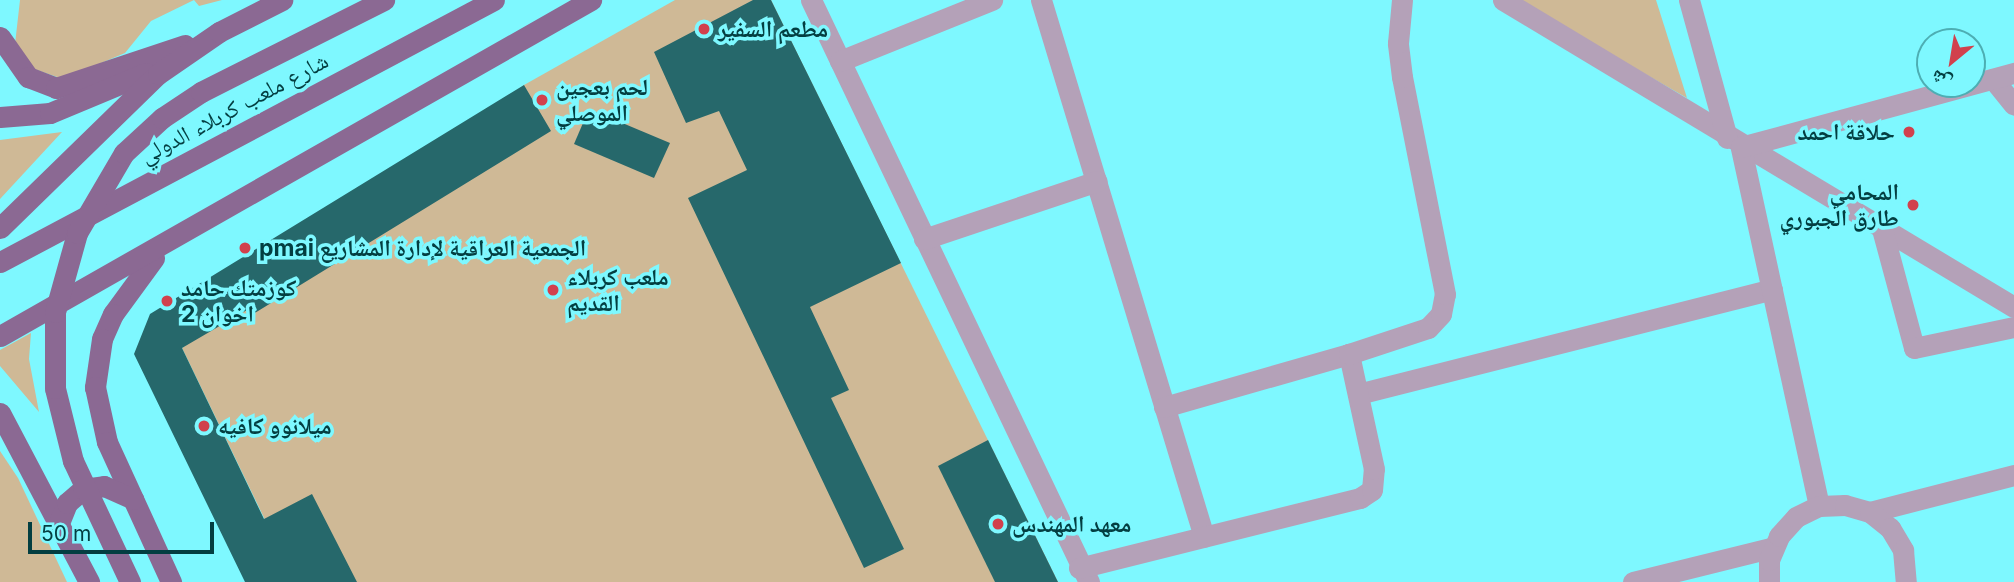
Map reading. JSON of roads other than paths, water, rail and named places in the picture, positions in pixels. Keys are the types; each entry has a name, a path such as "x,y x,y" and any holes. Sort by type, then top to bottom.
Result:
{"main road":[{"path":"0,37 27,77 56,88 77,86 219,32 282,0"},
{"path":"130,582 73,461 55,388 55,312 77,233 124,153 162,118 201,92 384,0"},
{"name":"شارع ملعب كربلاء الدولي","path":"0,262 494,0"},
{"path":"0,336 591,0"},
{"path":"0,228 177,60 219,32"},
{"path":"0,117 62,109 177,60"},
{"path":"171,582 133,499 99,413 97,362 124,293 173,240"},
{"path":"0,413 89,582"},
{"path":"59,523 67,503 83,489 104,486 133,499"}],"street":[{"path":"811,0 1084,575 1204,537 1360,498 1371,490 1376,476 1349,354"},
{"path":"840,61 992,0"},
{"path":"1041,0 1204,537"},
{"path":"1164,407 1349,354 1428,328 1444,304 1445,284 1399,54 1402,0"},
{"path":"1503,0 1734,143 2014,307"},
{"path":"1689,0 1734,143 1772,289 1819,506"},
{"path":"1734,143 2014,73"},
{"path":"1993,79 2014,105"},
{"path":"924,239 1097,181"},
{"path":"1882,229 1914,348 2014,327"},
{"path":"1358,394 1772,289"},
{"path":"1870,512 2014,475"},
{"path":"1769,582 1774,547 1796,517 1819,506 1845,505 1870,512 1890,528 1903,550 1908,580"},
{"path":"1633,582 1774,547"}],"place":[{"name":"مطعم السفير","path":"704,29"},
{"name":"لحم بعجين الموصلي","path":"542,100"},
{"name":"حلاقة احمد","path":"1909,132"},
{"name":"المحامي طارق الجبوري","path":"1913,205"},
{"name":"pmai الجمعية العراقية لإدارة المشاريع","path":"245,248"},
{"name":"ملعب كربلاء القديم","path":"553,290"},
{"name":"كوزمتك حامد اخوان 2","path":"167,301"},
{"name":"ميلانوو كافيه","path":"204,426"},
{"name":"معهد المهندس","path":"998,524"}]}
